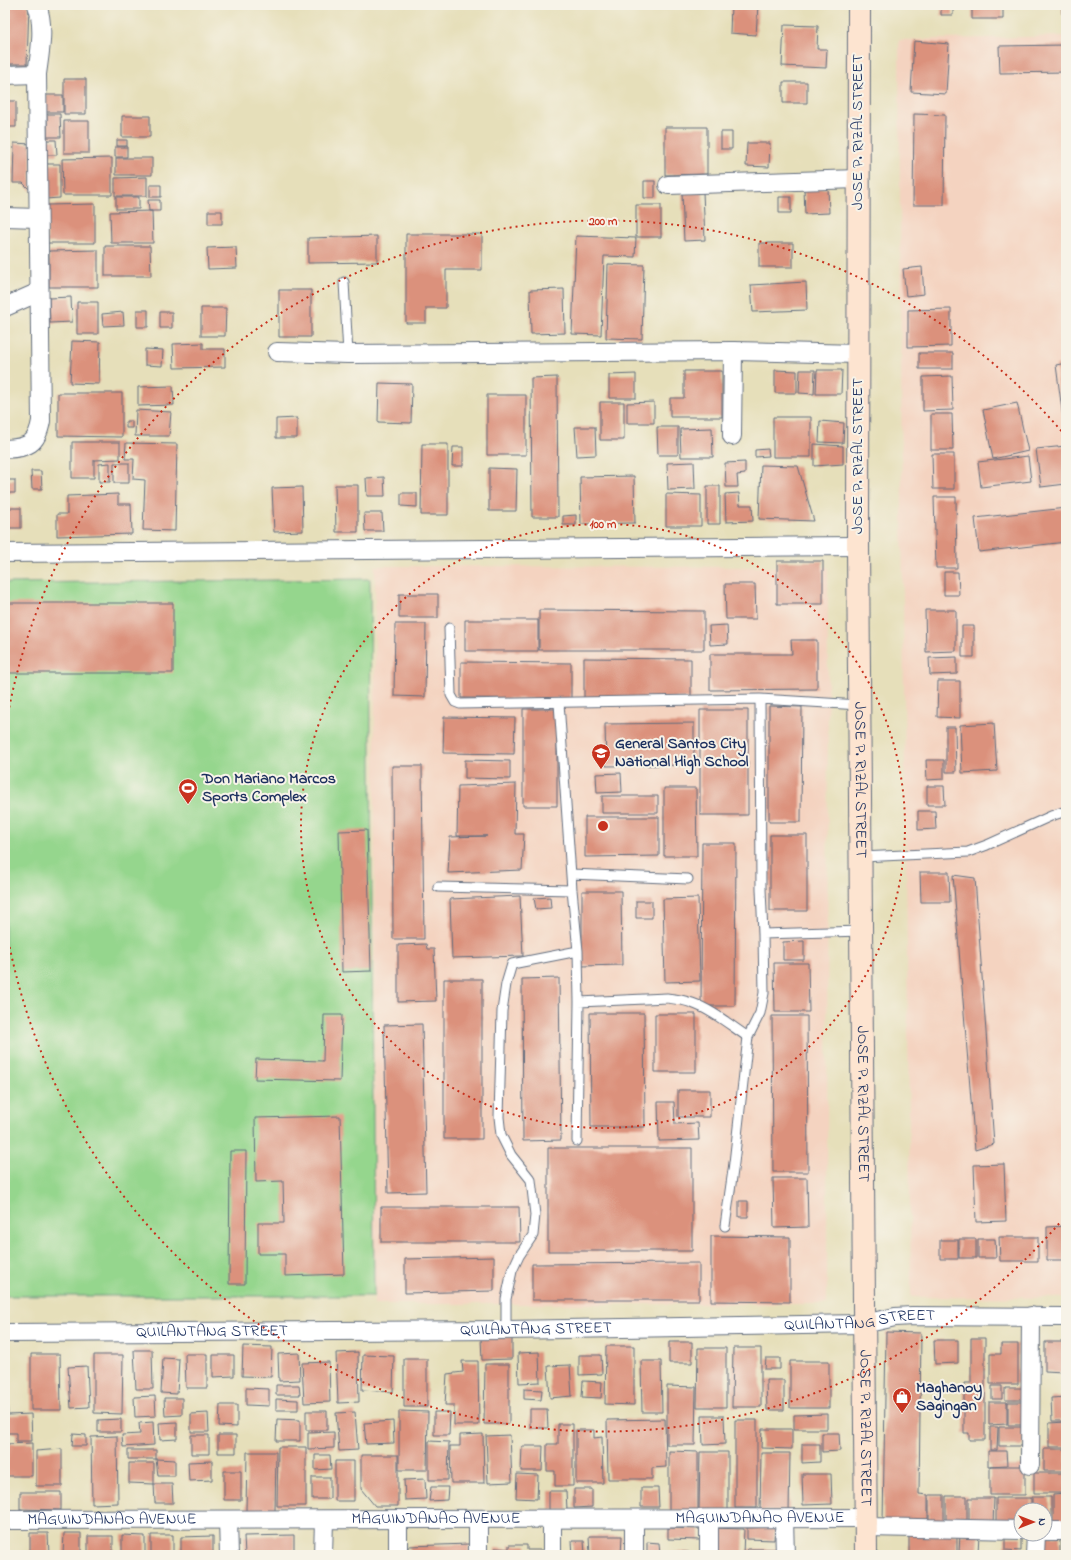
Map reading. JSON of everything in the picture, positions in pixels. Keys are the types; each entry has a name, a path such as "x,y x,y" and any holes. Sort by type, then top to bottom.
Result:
{"street":[{"path":"5,448 16,448 30,444 36,438 41,421 37,74 41,40 40,14 37,5"},
{"name":"JOSE P. RIZAL STREET","path":"859,5 858,546 866,1555"},
{"path":"5,75 37,74"},
{"path":"668,185 858,179"},
{"path":"5,217 38,218"},
{"path":"5,307 39,292"},
{"path":"277,352 348,354 733,351 858,354"},
{"path":"732,436 733,351"},
{"path":"5,553 858,546"},
{"name":"QUILANTANG STREET","path":"5,1334 506,1330 864,1324 894,1317 912,1316 1066,1317"},
{"path":"1030,1465 1031,1316"},
{"path":"398,1519 398,1555"},
{"path":"478,1519 478,1555"},
{"path":"552,1519 552,1555"},
{"path":"634,1519 634,1555"},
{"path":"709,1519 709,1555"},
{"path":"784,1519 785,1555"},
{"name":"MAGUINDANAO AVENUE","path":"5,1520 784,1519 1013,1530"},
{"path":"228,1520 229,1555"},
{"path":"323,1555 324,1520"},
{"path":"1053,1531 1066,1531"},
{"path":"1036,1542 1036,1555"}],"lane":[{"path":"344,282 348,354"},
{"path":"449,628 451,694 455,702 460,704 760,699 860,705"},
{"path":"725,1226 734,1163 748,1037 760,1012 764,993 761,889 760,699"},
{"path":"559,703 572,890 578,951 579,1002 577,1141"},
{"path":"861,857 968,852 988,845 1051,816 1066,811"},
{"path":"572,874 688,879"},
{"path":"438,887 572,890"},
{"path":"763,934 861,931"},
{"path":"506,1330 506,1299 512,1271 519,1256 533,1235 535,1215 531,1180 511,1155 501,1135 499,1117 502,1011 506,984 512,964 578,951"},
{"path":"579,1002 667,998 680,1000 706,1009 748,1037"}],"shaded area":[{"path":"1066,36 1066,1298 911,1297 902,514 899,40"},
{"name":"General Santos City National High School","path":"375,566 828,567 827,1304 374,1304"}],"green space":[{"name":"Don Mariano Marcos Sports Complex","path":"370,579 374,1296 5,1296 5,583"}],"building":[{"path":"7,5 29,5 27,64 6,64"},
{"path":"731,5 758,5 756,35 730,33"},
{"path":"941,5 953,5 953,15 941,15"},
{"path":"972,5 1003,5 1003,19 972,19"},
{"path":"1062,5 1066,5 1066,14 1062,14"},
{"path":"784,25 818,26 817,49 827,49 826,68 782,66"},
{"path":"914,41 949,44 946,94 911,92"},
{"path":"1066,45 1066,72 1000,73 999,46"},
{"path":"64,79 86,79 86,114 64,114"},
{"path":"783,82 807,82 807,103 783,103"},
{"path":"46,95 63,95 63,112 46,112"},
{"path":"5,101 16,101 16,127 5,127"},
{"path":"47,114 60,114 61,137 47,137"},
{"path":"914,114 945,115 944,205 913,205"},
{"path":"122,116 150,116 150,137 122,137"},
{"path":"64,121 89,121 89,153 64,153"},
{"path":"665,127 707,127 707,174 665,175"},
{"path":"721,132 732,132 732,149 721,149"},
{"path":"46,140 56,140 57,155 46,155"},
{"path":"117,140 127,140 127,146 117,146"},
{"path":"14,143 31,144 31,191 23,183 13,183"},
{"path":"747,143 770,143 769,167 746,166"},
{"path":"115,147 127,147 127,157 115,157"},
{"path":"112,158 112,195 63,195 62,159"},
{"path":"116,158 152,158 152,175 116,175"},
{"path":"44,164 60,164 60,198 45,199"},
{"path":"147,177 147,196 115,196 115,178"},
{"path":"644,181 655,181 655,198 644,198"},
{"path":"150,185 161,185 161,197 150,197"},
{"path":"828,188 829,213 805,214 804,189"},
{"path":"703,192 705,240 684,241 682,193"},
{"path":"116,197 139,197 139,209 116,209"},
{"path":"779,197 791,197 791,213 779,213"},
{"path":"148,200 160,200 160,211 149,211"},
{"path":"95,204 95,243 47,243 47,205"},
{"path":"636,205 661,205 661,237 636,237"},
{"path":"152,211 153,243 111,243 110,212"},
{"path":"208,211 222,211 222,224 208,224"},
{"path":"406,234 482,234 482,270 446,270 446,308 426,308 426,323 406,323"},
{"path":"377,236 377,262 308,263 308,238"},
{"path":"576,236 636,238 635,257 604,256 601,335 572,334"},
{"path":"759,243 793,243 793,267 759,267"},
{"path":"105,246 150,246 151,276 105,276"},
{"path":"236,247 237,268 208,269 207,248"},
{"path":"98,250 98,287 49,287 49,251"},
{"path":"608,264 644,265 642,339 606,338"},
{"path":"922,267 924,294 906,296 903,269"},
{"path":"806,282 807,310 753,312 751,285"},
{"path":"564,289 565,333 531,334 530,290"},
{"path":"279,290 311,290 311,337 279,337"},
{"path":"71,297 72,322 50,323 49,298"},
{"path":"77,302 98,302 98,334 77,334"},
{"path":"201,308 226,308 225,336 201,336"},
{"path":"951,309 951,346 908,347 908,310"},
{"path":"137,310 148,310 148,327 137,327"},
{"path":"123,312 124,325 103,326 102,314"},
{"path":"160,312 172,312 172,328 160,328"},
{"path":"72,341 100,342 99,384 70,383"},
{"path":"203,343 203,349 225,349 225,367 174,368 173,344"},
{"path":"145,349 163,350 162,366 145,365"},
{"path":"919,353 953,353 953,369 919,369"},
{"path":"1066,363 1066,433 1065,433 1056,365"},
{"path":"775,370 797,371 797,393 775,393"},
{"path":"800,370 815,370 814,394 799,393"},
{"path":"817,370 842,370 841,394 816,394"},
{"path":"684,371 722,371 722,417 670,417 670,398 684,398"},
{"path":"636,374 636,398 609,398 609,375"},
{"path":"952,376 953,410 923,411 923,377"},
{"path":"557,377 558,517 532,517 531,378"},
{"path":"379,383 412,384 411,423 378,422"},
{"path":"173,386 174,405 138,406 138,387"},
{"path":"58,393 122,393 122,437 58,436"},
{"path":"487,395 526,395 526,455 487,455"},
{"path":"600,402 624,402 624,440 600,440"},
{"path":"654,402 654,423 627,423 627,403"},
{"path":"1017,403 1028,451 993,459 983,410"},
{"path":"136,410 171,412 169,436 135,436"},
{"path":"931,414 952,414 953,450 931,450"},
{"path":"773,417 811,417 811,457 773,457"},
{"path":"297,418 297,438 276,438 276,419"},
{"path":"126,421 132,421 132,428 126,428"},
{"path":"820,421 844,423 843,443 819,442"},
{"path":"575,427 595,427 596,455 577,456"},
{"path":"657,427 678,427 678,455 658,455"},
{"path":"712,428 713,457 681,457 680,429"},
{"path":"72,442 120,442 120,459 94,460 94,478 72,478"},
{"path":"126,443 177,444 175,531 143,530 145,480 133,479 134,459 125,459"},
{"path":"422,444 448,444 448,515 421,515"},
{"path":"814,444 843,446 843,464 814,466"},
{"path":"1066,446 1066,484 1041,487 1036,449"},
{"path":"453,447 463,447 463,466 452,466"},
{"path":"768,449 769,456 755,457 755,450"},
{"path":"932,454 954,454 954,489 933,489"},
{"path":"1028,456 1031,481 981,487 978,462"},
{"path":"694,462 695,489 668,490 667,463"},
{"path":"745,462 745,474 737,475 738,487 726,487 725,463"},
{"path":"110,463 110,482 99,482 99,464"},
{"path":"114,463 129,463 129,483 114,483"},
{"path":"761,465 798,466 814,521 759,519"},
{"path":"489,468 517,469 516,511 489,511"},
{"path":"31,471 41,471 42,489 32,489"},
{"path":"634,476 635,523 581,524 580,477"},
{"path":"384,477 385,496 367,496 366,478"},
{"path":"5,480 15,480 15,493 5,493"},
{"path":"335,485 358,485 358,532 336,532"},
{"path":"707,486 720,486 720,524 707,524"},
{"path":"302,487 303,531 274,532 272,488"},
{"path":"401,493 417,493 417,507 401,506"},
{"path":"739,493 740,505 752,505 753,521 726,522 725,494"},
{"path":"118,494 118,504 131,504 132,534 57,536 57,514 67,514 67,496"},
{"path":"666,494 701,495 701,526 666,526"},
{"path":"934,497 956,497 957,568 936,568"},
{"path":"5,508 21,508 21,528 5,528"},
{"path":"1066,508 1066,542 979,552 975,518"},
{"path":"364,513 382,513 383,531 365,531"},
{"path":"576,515 576,525 563,525 563,516"},
{"path":"777,561 823,561 823,604 777,604"},
{"path":"944,572 958,572 959,595 944,595"},
{"path":"725,584 755,584 756,619 726,619"},
{"path":"399,594 438,594 438,618 399,618"},
{"path":"5,603 173,603 173,673 5,673"},
{"path":"539,610 704,611 704,650 539,650"},
{"path":"925,610 956,610 956,651 926,652"},
{"path":"465,620 538,620 538,651 465,651"},
{"path":"395,624 426,624 425,697 394,696"},
{"path":"727,625 728,644 710,645 709,626"},
{"path":"962,626 974,626 974,657 962,657"},
{"path":"791,640 817,640 817,689 710,690 710,654 792,654"},
{"path":"957,657 957,674 930,675 929,658"},
{"path":"584,658 691,659 691,698 584,698"},
{"path":"461,662 571,663 571,699 461,698"},
{"path":"938,681 960,681 960,718 937,717"},
{"path":"769,706 802,707 801,822 769,822"},
{"path":"523,709 557,709 557,806 523,806"},
{"path":"700,710 748,710 748,815 700,815"},
{"path":"444,717 515,718 514,754 443,753"},
{"path":"694,723 694,765 606,766 605,724"},
{"path":"994,723 997,771 962,773 960,725"},
{"path":"946,727 955,727 956,772 946,772"},
{"path":"465,760 510,761 510,779 465,778"},
{"path":"926,760 944,760 944,779 927,780"},
{"path":"392,766 422,766 424,939 393,939"},
{"path":"621,773 622,792 597,793 596,774"},
{"path":"516,784 515,834 524,834 522,870 448,873 450,837 487,836 457,836 458,786"},
{"path":"927,786 944,786 945,805 927,805"},
{"path":"664,788 696,788 697,856 664,856"},
{"path":"602,796 658,796 658,813 602,813"},
{"path":"918,811 935,811 936,829 918,830"},
{"path":"585,817 659,817 659,856 585,857"},
{"path":"367,830 371,971 342,972 339,831"},
{"path":"770,835 807,835 807,911 770,911"},
{"path":"702,843 736,843 735,1006 701,1006"},
{"path":"920,872 949,872 950,902 921,902"},
{"path":"953,875 975,878 994,1144 975,1150"},
{"path":"582,891 621,891 622,965 582,966"},
{"path":"520,896 523,956 452,958 450,899"},
{"path":"550,897 551,908 536,909 534,898"},
{"path":"698,898 700,981 665,982 663,899"},
{"path":"636,901 652,901 652,918 636,918"},
{"path":"804,941 804,960 783,960 783,942"},
{"path":"426,944 427,949 434,949 436,1001 398,1002 398,945"},
{"path":"774,963 808,963 809,1012 775,1012"},
{"path":"559,978 561,1140 523,1141 522,979"},
{"path":"444,979 482,979 482,1139 444,1139"},
{"path":"590,1013 644,1013 645,1127 591,1127"},
{"path":"655,1014 696,1014 696,1072 655,1072"},
{"path":"324,1015 342,1015 340,1081 255,1079 256,1059 323,1061"},
{"path":"772,1016 807,1016 808,1172 773,1172"},
{"path":"422,1024 426,1192 388,1193 384,1025"},
{"path":"678,1090 710,1090 710,1117 678,1117"},
{"path":"658,1102 674,1102 675,1124 698,1123 699,1140 659,1141"},
{"path":"340,1116 344,1274 285,1276 285,1254 258,1254 258,1223 284,1223 283,1181 256,1182 255,1118"},
{"path":"548,1148 692,1148 692,1251 548,1251"},
{"path":"230,1151 246,1151 245,1284 229,1284"},
{"path":"1004,1164 1006,1221 976,1222 974,1165"},
{"path":"773,1178 807,1178 808,1227 774,1228"},
{"path":"739,1201 748,1201 748,1217 739,1217"},
{"path":"381,1207 519,1207 520,1242 381,1242"},
{"path":"1066,1226 1066,1260 1047,1260 1047,1227"},
{"path":"711,1236 790,1237 790,1302 711,1301"},
{"path":"999,1237 1038,1237 1038,1261 1000,1261"},
{"path":"959,1239 976,1239 976,1258 959,1258"},
{"path":"978,1239 995,1239 996,1258 978,1258"},
{"path":"940,1240 958,1240 958,1259 940,1259"},
{"path":"494,1257 494,1291 405,1293 405,1259"},
{"path":"699,1263 699,1300 532,1300 532,1264"},
{"name":"Maghanoy Sagingan","path":"886,1332 921,1333 919,1494 928,1495 928,1523 883,1523"},
{"path":"512,1337 512,1359 482,1360 481,1338"},
{"path":"971,1338 985,1338 985,1440 969,1440 969,1433 964,1433 964,1383 971,1383"},
{"path":"934,1340 958,1340 958,1363 935,1364"},
{"path":"669,1342 692,1342 692,1363 669,1363"},
{"path":"1045,1342 1066,1342 1066,1379 1063,1379 1063,1372 1045,1371"},
{"path":"1001,1344 1018,1344 1018,1384 990,1384 990,1354 1001,1354"},
{"path":"243,1346 272,1347 271,1377 242,1376"},
{"path":"606,1346 634,1346 634,1405 605,1404"},
{"path":"698,1348 726,1348 726,1407 697,1407"},
{"path":"733,1348 761,1348 761,1407 732,1407"},
{"path":"134,1350 152,1350 153,1389 136,1389"},
{"path":"358,1352 359,1402 338,1403 336,1353"},
{"path":"539,1352 540,1382 519,1383 518,1353"},
{"path":"299,1353 300,1380 279,1381 278,1354"},
{"path":"31,1354 60,1354 61,1410 31,1410"},
{"path":"185,1354 207,1354 207,1388 186,1388"},
{"path":"94,1355 123,1355 122,1414 94,1413"},
{"path":"213,1355 234,1355 234,1376 213,1377"},
{"path":"363,1355 394,1356 393,1392 362,1390"},
{"path":"579,1355 601,1355 602,1374 579,1375"},
{"path":"163,1358 179,1359 177,1394 161,1393"},
{"path":"766,1358 780,1358 780,1369 765,1369"},
{"path":"404,1359 427,1359 427,1407 404,1407"},
{"path":"462,1361 478,1361 479,1425 454,1425 454,1405 445,1405 447,1374 463,1372"},
{"path":"641,1361 661,1361 662,1412 642,1412"},
{"path":"790,1361 829,1361 829,1408 790,1408"},
{"path":"329,1362 330,1402 304,1403 302,1363"},
{"path":"485,1364 509,1364 509,1424 484,1424"},
{"path":"570,1365 572,1396 550,1398 548,1366"},
{"path":"87,1366 89,1407 71,1408 68,1367"},
{"path":"766,1380 784,1380 784,1410 767,1410"},
{"path":"583,1381 602,1382 601,1398 582,1397"},
{"path":"276,1385 299,1385 300,1395 276,1395"},
{"path":"667,1386 696,1387 695,1445 667,1445"},
{"path":"992,1386 1002,1386 1002,1399 992,1399"},
{"path":"246,1388 269,1389 269,1406 246,1405"},
{"path":"1005,1388 1025,1388 1025,1400 1005,1400"},
{"path":"524,1389 542,1390 541,1400 524,1399"},
{"path":"155,1396 156,1416 135,1417 134,1397"},
{"path":"1066,1397 1066,1421 1052,1421 1051,1398"},
{"path":"5,1398 7,1398 8,1415 31,1414 32,1441 16,1441 16,1433 7,1433 5,1425"},
{"path":"164,1398 182,1398 182,1415 165,1416"},
{"path":"276,1399 298,1400 298,1410 276,1410"},
{"path":"989,1402 1007,1402 1007,1424 989,1425"},
{"path":"1008,1402 1026,1402 1026,1425 1008,1425"},
{"path":"220,1405 237,1405 237,1427 219,1426"},
{"path":"530,1409 547,1409 548,1428 530,1428"},
{"path":"306,1411 327,1411 327,1430 306,1430"},
{"path":"399,1411 428,1412 427,1470 399,1470"},
{"path":"355,1412 358,1450 339,1451 336,1413"},
{"path":"434,1412 450,1412 449,1435 434,1435"},
{"path":"208,1413 209,1432 191,1432 191,1414"},
{"path":"827,1414 827,1429 794,1429 794,1415"},
{"path":"702,1416 724,1416 725,1444 703,1445"},
{"path":"121,1419 121,1432 98,1432 98,1420"},
{"path":"277,1419 300,1420 300,1441 276,1441"},
{"path":"665,1419 666,1467 652,1468 652,1479 608,1479 607,1420"},
{"path":"735,1420 757,1420 757,1508 735,1508"},
{"path":"393,1421 394,1443 366,1444 364,1423"},
{"path":"153,1422 154,1445 123,1447 122,1435 140,1434 139,1423"},
{"path":"177,1422 177,1439 160,1440 159,1423"},
{"path":"1066,1422 1066,1447 1049,1447 1049,1423"},
{"path":"558,1424 573,1424 573,1486 555,1486 555,1471 547,1471 547,1444 558,1444"},
{"path":"990,1427 998,1427 997,1450 990,1450"},
{"path":"999,1427 1023,1427 1023,1446 999,1446"},
{"path":"762,1429 792,1429 792,1449 761,1448"},
{"path":"576,1430 594,1430 594,1438 602,1437 603,1483 576,1483"},
{"path":"334,1432 334,1448 308,1449 308,1433"},
{"path":"822,1433 839,1433 840,1451 822,1452"},
{"path":"73,1434 86,1435 86,1446 72,1446"},
{"path":"483,1434 484,1483 451,1483 450,1446 460,1446 460,1435"},
{"path":"191,1435 209,1435 209,1454 191,1454"},
{"path":"218,1435 236,1435 236,1453 218,1453"},
{"path":"510,1435 512,1482 488,1483 486,1436"},
{"path":"117,1436 118,1503 92,1504 91,1437"},
{"path":"429,1441 449,1442 448,1480 429,1480"},
{"path":"32,1443 32,1476 5,1476 5,1444"},
{"path":"802,1444 820,1444 820,1462 802,1463"},
{"path":"522,1446 543,1446 542,1471 521,1471"},
{"path":"278,1447 306,1447 306,1506 277,1506"},
{"path":"62,1449 62,1486 36,1486 36,1451"},
{"path":"1044,1449 1066,1449 1066,1471 1044,1471"},
{"path":"128,1450 156,1450 156,1459 128,1459"},
{"path":"669,1451 698,1452 698,1511 669,1510"},
{"path":"988,1451 1006,1451 1007,1465 988,1466"},
{"path":"247,1452 276,1452 275,1511 246,1511"},
{"path":"700,1452 728,1452 728,1511 699,1510"},
{"path":"761,1453 790,1453 789,1512 760,1511"},
{"path":"315,1455 330,1455 331,1469 315,1470"},
{"path":"361,1455 398,1455 398,1506 375,1506 361,1489"},
{"path":"156,1459 175,1460 175,1476 158,1476"},
{"path":"212,1461 212,1480 189,1481 188,1462"},
{"path":"335,1461 354,1461 354,1501 335,1501"},
{"path":"129,1463 154,1463 154,1484 129,1483"},
{"path":"990,1466 1025,1466 1025,1495 990,1495"},
{"path":"224,1471 241,1471 241,1500 224,1500"},
{"path":"1034,1473 1066,1473 1066,1493 1034,1493"},
{"path":"517,1474 538,1475 537,1499 516,1498"},
{"path":"802,1474 831,1474 832,1504 803,1505"},
{"path":"312,1477 330,1477 330,1499 312,1499"},
{"path":"425,1479 426,1499 405,1500 404,1480"},
{"path":"154,1484 172,1484 173,1503 155,1503"},
{"path":"431,1487 448,1487 447,1500 429,1501"},
{"path":"641,1488 658,1488 659,1507 641,1507"},
{"path":"574,1489 592,1489 592,1507 574,1508"},
{"path":"549,1491 566,1491 567,1510 549,1510"},
{"path":"20,1492 61,1492 61,1510 20,1509"},
{"path":"1066,1494 1066,1526 1053,1526 1053,1495"},
{"path":"929,1495 944,1495 944,1521 929,1520"},
{"path":"946,1496 967,1496 967,1524 946,1524"},
{"path":"1032,1497 1051,1497 1051,1502 1032,1502"},
{"path":"969,1498 994,1498 993,1525 969,1525"},
{"path":"996,1498 1031,1498 1031,1502 1013,1502 1013,1525 996,1525"},
{"path":"775,1527 774,1540 747,1539 747,1528"},
{"path":"668,1528 700,1529 700,1540 668,1539"},
{"path":"713,1528 744,1529 743,1555 712,1555"},
{"path":"909,1531 957,1535 957,1555 909,1555"},
{"path":"30,1533 48,1533 49,1555 30,1555"},
{"path":"64,1533 81,1533 81,1555 63,1555"},
{"path":"960,1534 979,1534 978,1553 959,1552"},
{"path":"122,1535 145,1536 145,1555 122,1555"},
{"path":"151,1535 173,1535 173,1555 151,1555"},
{"path":"294,1535 294,1555 245,1555 244,1536"},
{"path":"88,1536 113,1536 113,1555 88,1555"},
{"path":"213,1536 213,1555 181,1555 181,1537"},
{"path":"589,1536 622,1536 621,1555 590,1555"},
{"path":"1053,1536 1060,1536 1060,1555 1039,1555 1039,1542 1053,1542"},
{"path":"1005,1537 1013,1537 1013,1542 1021,1542 1021,1551 1005,1550"},
{"path":"572,1541 584,1541 585,1554 573,1555"},
{"path":"647,1542 659,1543 660,1555 647,1555"},
{"path":"469,1544 469,1555 409,1555 409,1546"},
{"path":"509,1545 527,1545 527,1550 546,1550 546,1555 495,1555 495,1548 509,1549"},
{"path":"747,1549 777,1549 777,1555 747,1555"},
{"path":"669,1552 689,1552 689,1555 669,1555"}],"place":[{"name":"General Santos City National High School","path":"601,770"},
{"name":"Don Mariano Marcos Sports Complex","path":"188,805"},
{"name":"Maghanoy Sagingan","path":"902,1414"}]}
